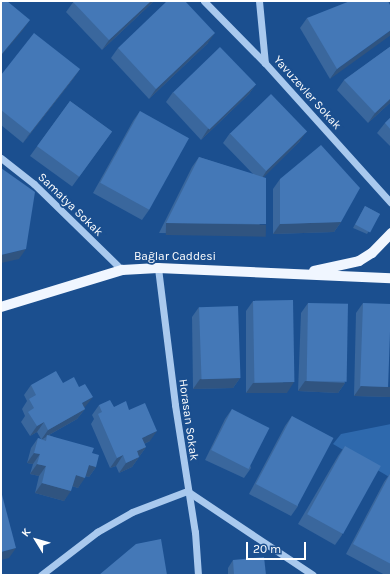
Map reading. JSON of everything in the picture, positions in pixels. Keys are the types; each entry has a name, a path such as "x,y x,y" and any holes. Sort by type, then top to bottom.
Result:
{"main road":[{"name":"Bağlar Caddesi","path":"306,273 359,261 372,253 391,233"},
{"name":"Bağlar Caddesi","path":"1,307 122,270 158,268 306,273 331,277 391,278"}],"street":[{"name":"Yavuzevler Sokak","path":"204,1 265,63 391,203"},
{"path":"259,1 265,63"},
{"name":"Samatya Sokak","path":"1,158 34,184 122,270"},
{"name":"Horasan Sokak","path":"158,268 187,492 195,532 198,575"},
{"path":"41,575 97,532 132,512 187,492 313,575"}],"shaded area":[{"path":"391,424 391,478 333,444 341,434"}],"building":[{"path":"1,1 7,1 30,20 1,55"},
{"path":"151,1 109,40 73,2"},
{"path":"167,1 185,1 215,33 156,89 118,48"},
{"path":"350,1 388,1 391,7 391,30 337,69 307,18"},
{"path":"34,33 80,69 30,133 1,110 1,75"},
{"path":"391,46 391,98 375,113 344,80"},
{"path":"220,47 256,84 209,130 173,92"},
{"path":"271,94 307,131 266,171 230,134"},
{"path":"70,101 112,132 79,177 37,146"},
{"path":"140,111 189,138 149,210 100,183"},
{"path":"391,117 391,130 385,123"},
{"path":"321,145 360,188 341,222 280,224 280,179"},
{"path":"199,157 266,178 266,224 166,223"},
{"path":"1,168 35,192 26,249 1,255"},
{"path":"365,206 380,214 370,233 355,225"},
{"path":"293,300 294,382 254,383 253,301"},
{"path":"308,303 348,304 347,382 307,381"},
{"path":"363,303 391,304 388,387 360,386"},
{"path":"238,306 241,378 202,379 199,307"},
{"path":"56,371 63,383 74,377 79,387 85,384 93,397 82,403 85,409 48,430 44,422 37,426 28,412 34,408 29,399 36,395 31,385"},
{"path":"110,400 114,407 126,401 129,410 145,403 157,431 142,438 146,447 137,451 139,457 126,463 123,455 117,458 98,414 102,412 99,405"},
{"path":"232,409 269,428 249,469 211,450"},
{"path":"292,416 333,438 297,506 256,484"},
{"path":"47,435 94,448 92,453 99,455 96,467 89,465 85,478 76,475 71,491 42,483 46,466 37,464 40,454 34,453 38,438 46,441"},
{"path":"345,446 381,466 343,534 307,514"},
{"path":"391,472 391,564 353,544"},
{"path":"1,491 16,548 1,552"},
{"path":"161,539 167,575 99,575 136,544"},
{"path":"264,557 266,575 234,575 233,560"}]}
